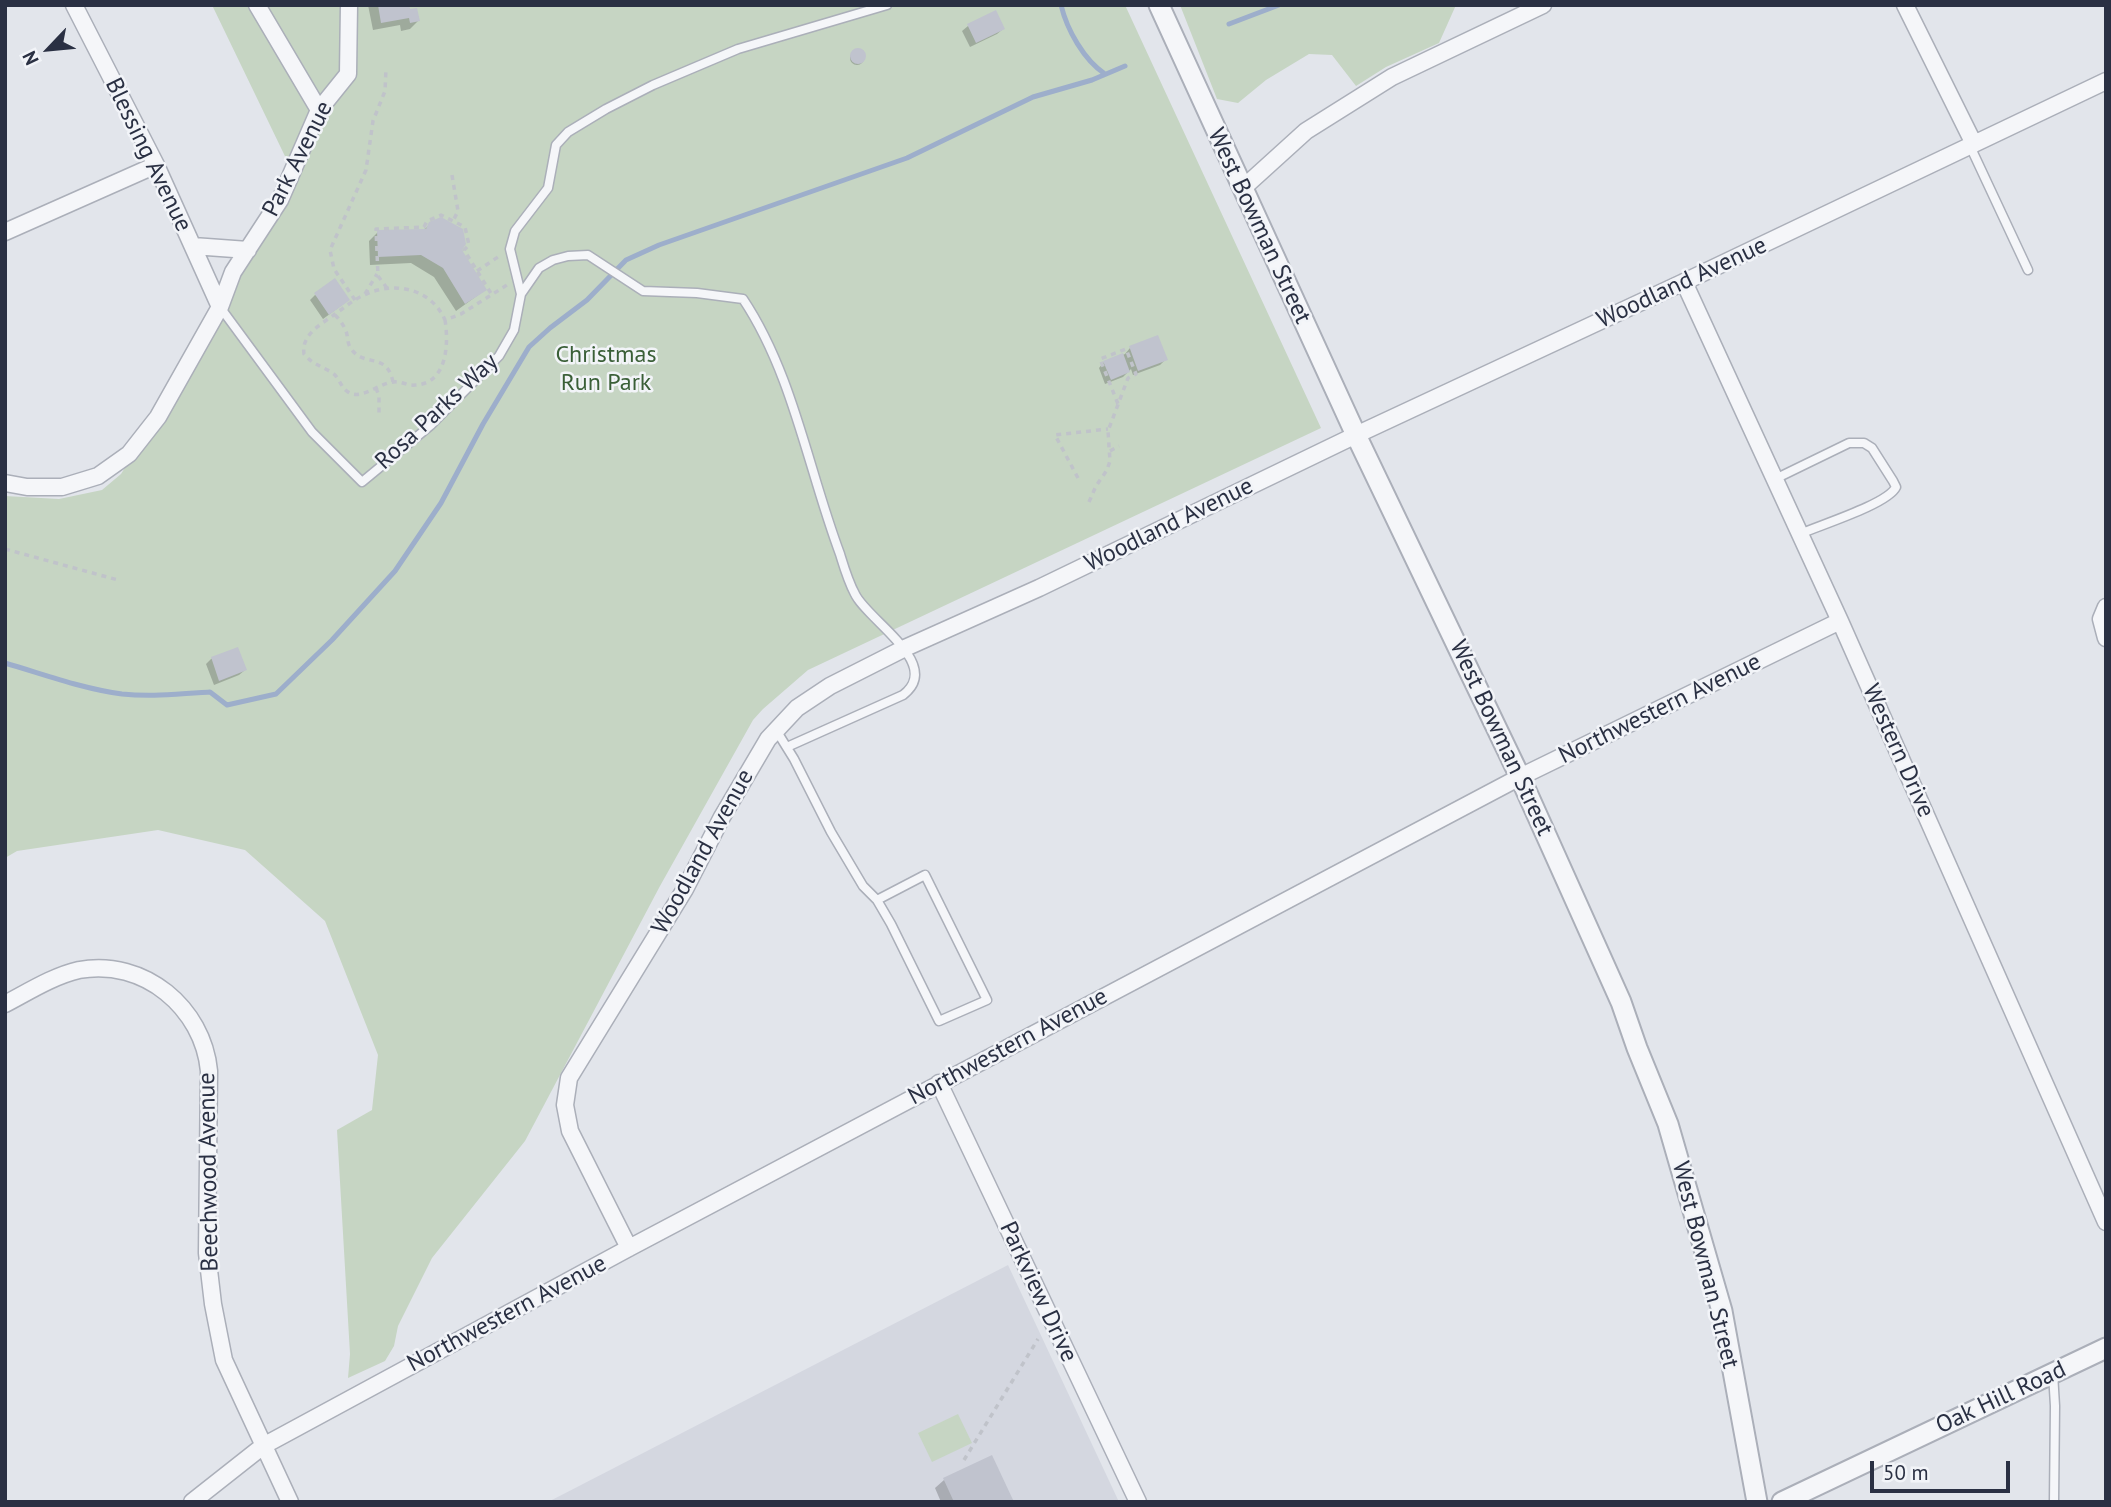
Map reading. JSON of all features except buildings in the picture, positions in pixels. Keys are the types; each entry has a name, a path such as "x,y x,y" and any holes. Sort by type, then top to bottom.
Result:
{"street":[{"name":"Blessing Avenue","path":"74,5 156,164 220,307"},
{"path":"257,5 318,110"},
{"name":"Park Avenue","path":"5,483 27,487 62,487 98,475 129,454 159,417 220,307 233,272 280,200 318,110 348,74 349,5"},
{"name":"West Bowman Street","path":"1158,5 1356,435 1520,777 1621,1002 1668,1124 1722,1311 1757,1502"},
{"path":"1242,189 1306,131 1392,77 1543,5"},
{"path":"1910,7 1972,145"},
{"name":"Woodland Avenue","path":"629,1248 570,1131 565,1105 569,1079 685,889 722,817 768,739 797,708 830,686 905,648 1039,588 1356,435 2106,81"},
{"path":"5,232 156,164"},
{"path":"193,246 248,250"},
{"name":"Western Drive","path":"1684,282 1840,621 2106,1222"},
{"path":"2106,607 2101,619 2106,638"},
{"name":"Northwestern Avenue","path":"192,1502 263,1446 629,1248 1520,777 1840,621"},
{"name":"Beechwood Avenue","path":"5,1004 78,971 118,970 142,976 162,988 198,1029 207,1050 209,1070 207,1253 213,1304 224,1360 290,1502"},
{"name":"Parkview Drive","path":"939,1083 1138,1502"},
{"name":"Oak Hill Road","path":"1783,1502 2106,1348"}],"lane":[{"path":"521,294 510,249 515,231 548,188 556,145 568,132 653,85 738,49 887,5"},
{"path":"1972,145 2028,270"},
{"name":"Rosa Parks Way","path":"220,307 312,432 362,482 431,425 499,356 514,330 521,294 539,268 552,260 568,256 587,256 643,291 743,299 763,328 855,596 905,648"},
{"path":"1774,479 1849,443 1864,443 1872,448 1894,481 1894,491 1874,505 1800,534"},
{"path":"787,747 903,695 914,687 917,678 905,648"},
{"path":"776,730 843,854 891,924 939,1021 987,1000 925,875 877,900"},
{"path":"2053,1373 2054,1502"}],"path":[{"path":"355,300 334,269 330,250 366,170 373,121 385,91 386,69"},
{"path":"452,175 457,211 452,222"},
{"path":"389,289 380,280 377,272 376,229 424,227 427,221 441,215 465,227 469,245 464,250 492,295"},
{"path":"477,271 498,257"},
{"path":"363,295 389,289 406,289 424,295 438,306 444,320 447,342 440,372 422,384 393,382 360,394 351,393 343,387 335,374 311,362 304,354 306,339 314,330 363,295 370,288 377,272"},
{"path":"444,320 461,314 517,279"},
{"path":"476,298 479,303"},
{"path":"335,314 346,330 347,342 353,351 362,357 383,363 393,382"},
{"path":"1089,502 1107,470 1110,451 1108,429 1118,404 1128,378 1136,374 1126,349 1100,359 1118,404"},
{"path":"376,388 379,414"},
{"path":"1078,478 1055,435 1108,429"},
{"path":"1110,451 1119,446"},
{"path":"5,549 118,580"},
{"path":"964,1460 1038,1339"}],"shaded area":[{"path":"1008,1265 1119,1502 548,1502"}],"green space":[{"name":"Christmas Run Park","path":"212,5 1125,5 1321,428 808,670 763,709 753,720 660,886 525,1141 432,1258 398,1326 394,1346 385,1361 348,1378 350,1354 337,1130 372,1110 378,1055 325,921 245,850 158,830 17,851 5,858 5,496 59,499 102,490 121,474 181,379 296,179"},
{"path":"1180,5 1456,5 1439,43 1386,67 1356,86 1332,55 1309,54 1266,80 1238,103 1217,99"},
{"path":"958,1414 972,1443 932,1462 918,1433"}],"waterway":[{"path":"1061,5 1077,44 1105,74"},
{"path":"1229,24 1279,5"},
{"path":"5,663 78,685 122,694 210,692 227,705 276,694 332,640 395,571 441,503 483,424 529,347 587,300 626,260 659,245 907,158 1033,97 1092,80 1125,66"}]}
